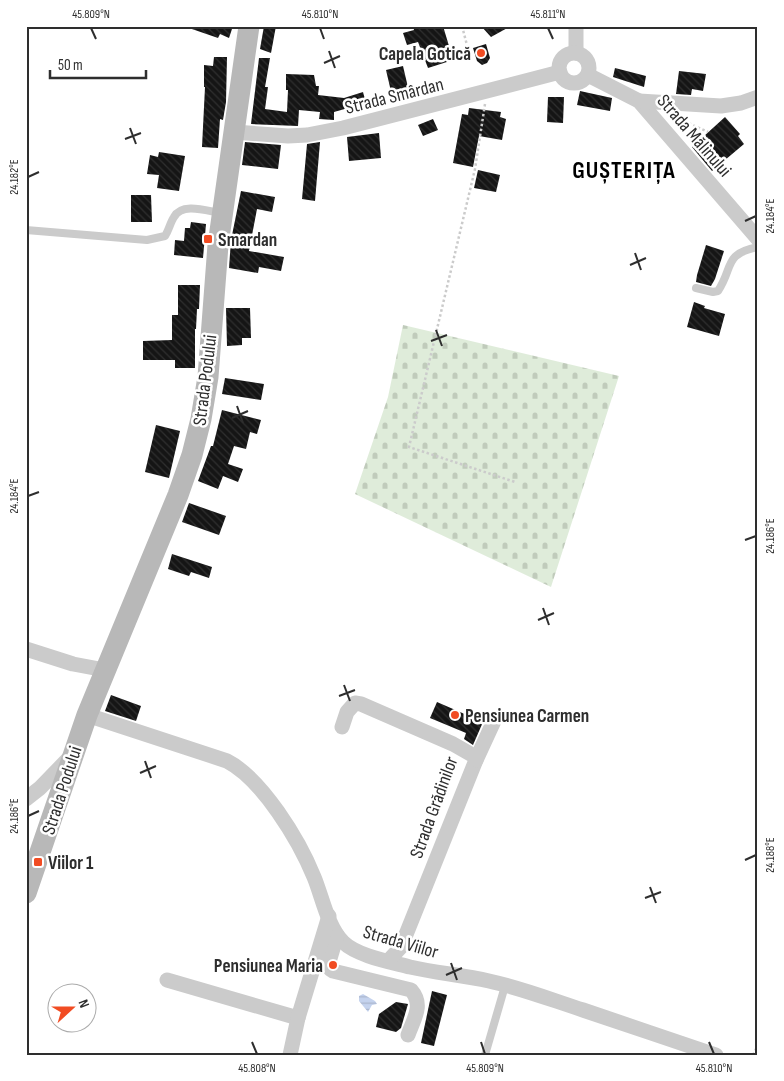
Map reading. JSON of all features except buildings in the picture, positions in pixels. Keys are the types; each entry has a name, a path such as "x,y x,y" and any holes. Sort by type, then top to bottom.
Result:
{"street":[{"name":"Strada Podului","path":"26,893 87,715 178,495 199,428 208,377 215,275 222,213 249,26"},
{"path":"576,26 576,53"},
{"path":"576,53 584,57 589,70 588,75 580,82 571,82 562,77 560,63 571,54 576,53"},
{"name":"Strada Smârdan","path":"234,132 288,136 334,130 560,72"},
{"name":"Strada Mălinului","path":"588,75 639,101 758,239"},
{"path":"639,101 721,106 741,103 758,97"},
{"path":"26,649 72,664 105,670"},
{"name":"Strada Grădinilor","path":"342,727 350,707 354,703 361,704 453,744 474,756 476,760 401,947 388,961"},
{"name":"Strada Viilor","path":"87,715 227,760 239,767 252,779 275,808 313,874 337,935 344,944 354,950 388,961 425,970 488,981 534,994 716,1055"},
{"path":"476,760 494,721"},
{"path":"26,799 40,788 73,754"},
{"path":"290,1055 298,1018 329,916"},
{"path":"337,935 328,964 333,972 411,990 417,997 418,1006 408,1035"},
{"path":"167,980 298,1018"}],"lane":[{"path":"26,230 147,240 165,236 173,218 177,213 184,210 192,208 222,213"},
{"path":"696,288 713,292 718,291 732,259 743,250 758,247"},
{"path":"485,1055 505,986"}],"path":[{"path":"462,26 468,49"},
{"path":"484,111 475,168 409,447 515,482"},
{"path":"753,1055 758,1045"}],"green space":[{"path":"403,325 619,376 551,587 355,494 388,397"}],"water":[{"path":"363,994 377,1004 372,1005 368,1012 359,1001 359,996"}],"place":[{"name":"Capela Gotică","path":"481,53"},
{"name":"Smardan","path":"208,239"},
{"name":"Pensiunea Carmen","path":"455,715"},
{"name":"Viilor 1","path":"38,862"},
{"name":"Pensiunea Maria","path":"333,965"}],"district":[{"name":"GUȘTERIȚA","path":"624,170"}]}
